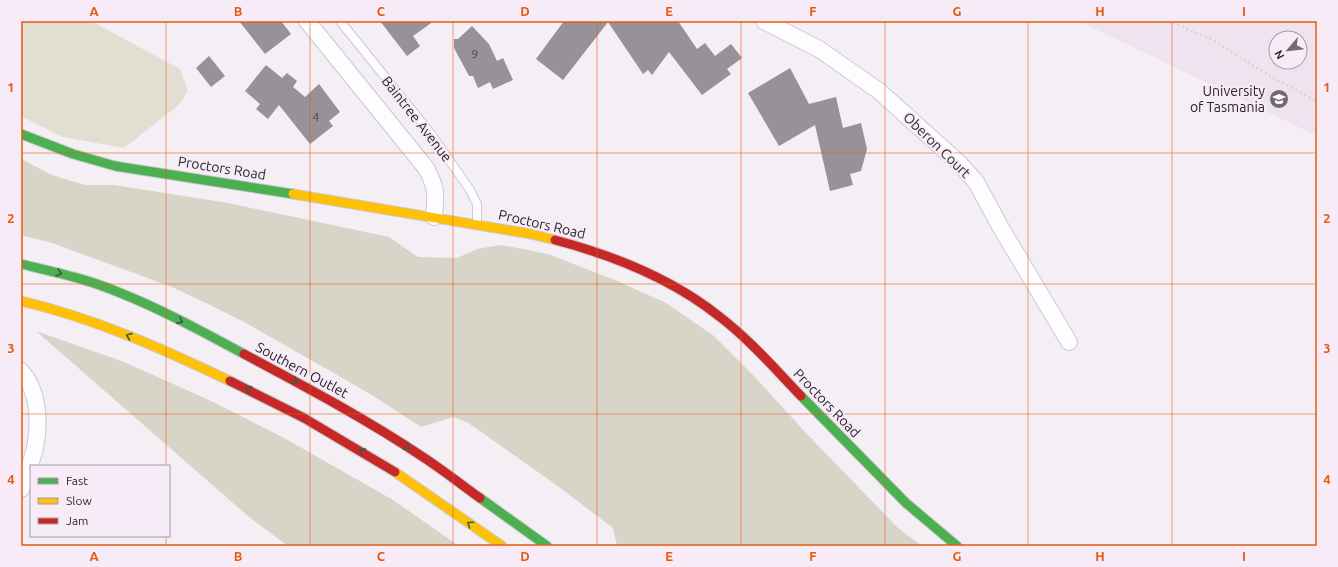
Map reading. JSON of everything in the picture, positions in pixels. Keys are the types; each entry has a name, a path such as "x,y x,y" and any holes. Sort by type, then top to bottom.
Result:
{"main road":[{"name":"Proctors Road","path":"21,134 73,154 115,166 477,224 552,238 588,249 619,261 663,281 691,296 711,309 735,328 889,488 937,532 957,546"},
{"name":"Southern Outlet","path":"21,264 84,280 124,295 181,321 304,386 367,422 426,460 547,546"},
{"path":"21,301 58,311 125,335 255,392 323,428 381,463 502,546"}],"street":[{"name":"Baintree Avenue","path":"307,21 426,168 433,182 436,195 434,217"},
{"name":"Oberon Court","path":"764,21 819,49 873,87 960,164 976,182 1001,228 1069,342"},
{"path":"21,371 32,389 36,406 37,429 35,448 21,489"}],"lane":[{"name":"Baintree Avenue","path":"340,21 431,134 470,190 477,204 477,224"}],"path":[{"path":"1168,21 1211,39 1275,79 1317,102"}],"shaded area":[{"path":"21,21 91,21 180,69 188,91 180,104 124,148 63,137 21,116"},
{"name":"University of Tasmania","path":"1079,21 1317,21 1317,136"},
{"path":"21,159 52,175 85,185 114,185 228,203 389,237 418,257 457,258 477,249 501,245 548,254 617,281 666,303 714,336 755,377 804,431 898,528 922,546 617,546 613,528 555,484 467,422 453,417 421,427 375,397 332,372 244,322 206,303 172,287 52,243 21,235"},
{"path":"36,331 124,362 209,400 286,439 393,500 459,546 288,546 249,517"}],"building":[{"path":"239,21 281,21 291,34 265,54"},
{"path":"380,21 434,21 413,36 420,46 407,56"},
{"path":"564,21 678,21 697,49 705,43 715,56 731,44 742,58 727,69 731,74 702,95 669,52 652,75 648,70 643,74 608,22 563,80 536,59"},
{"path":"472,26 489,44 497,61 503,58 513,80 493,89 490,82 478,88 473,76 469,76 454,48 454,39 458,39"},
{"path":"209,56 225,76 211,87 196,68"},
{"path":"266,65 282,78 287,73 297,81 293,87 305,97 319,84 340,112 329,121 333,126 310,144 279,105 268,119 256,109 260,104 245,91"},
{"path":"790,68 809,104 836,97 843,128 861,123 867,149 861,171 850,174 853,185 830,191 815,125 779,146 748,93"}],"traffic: fast":[{"path":"21,134 73,154 115,166 293,194"},
{"path":"21,264 106,287 166,313 244,354"},
{"path":"801,396 906,503 957,546"},
{"path":"480,498 547,546"}],"traffic: slow":[{"path":"293,194 531,234 555,240"},
{"path":"21,301 102,325 154,346 230,381"},
{"path":"395,472 502,546"}],"traffic: jam":[{"path":"555,240 620,261 642,270 683,291 720,317 742,335 801,396"},
{"path":"244,354 314,391 382,431 433,464 480,498"},
{"path":"230,381 304,418 395,472"}],"place":[{"name":"University of Tasmania","path":"1279,99"}]}
